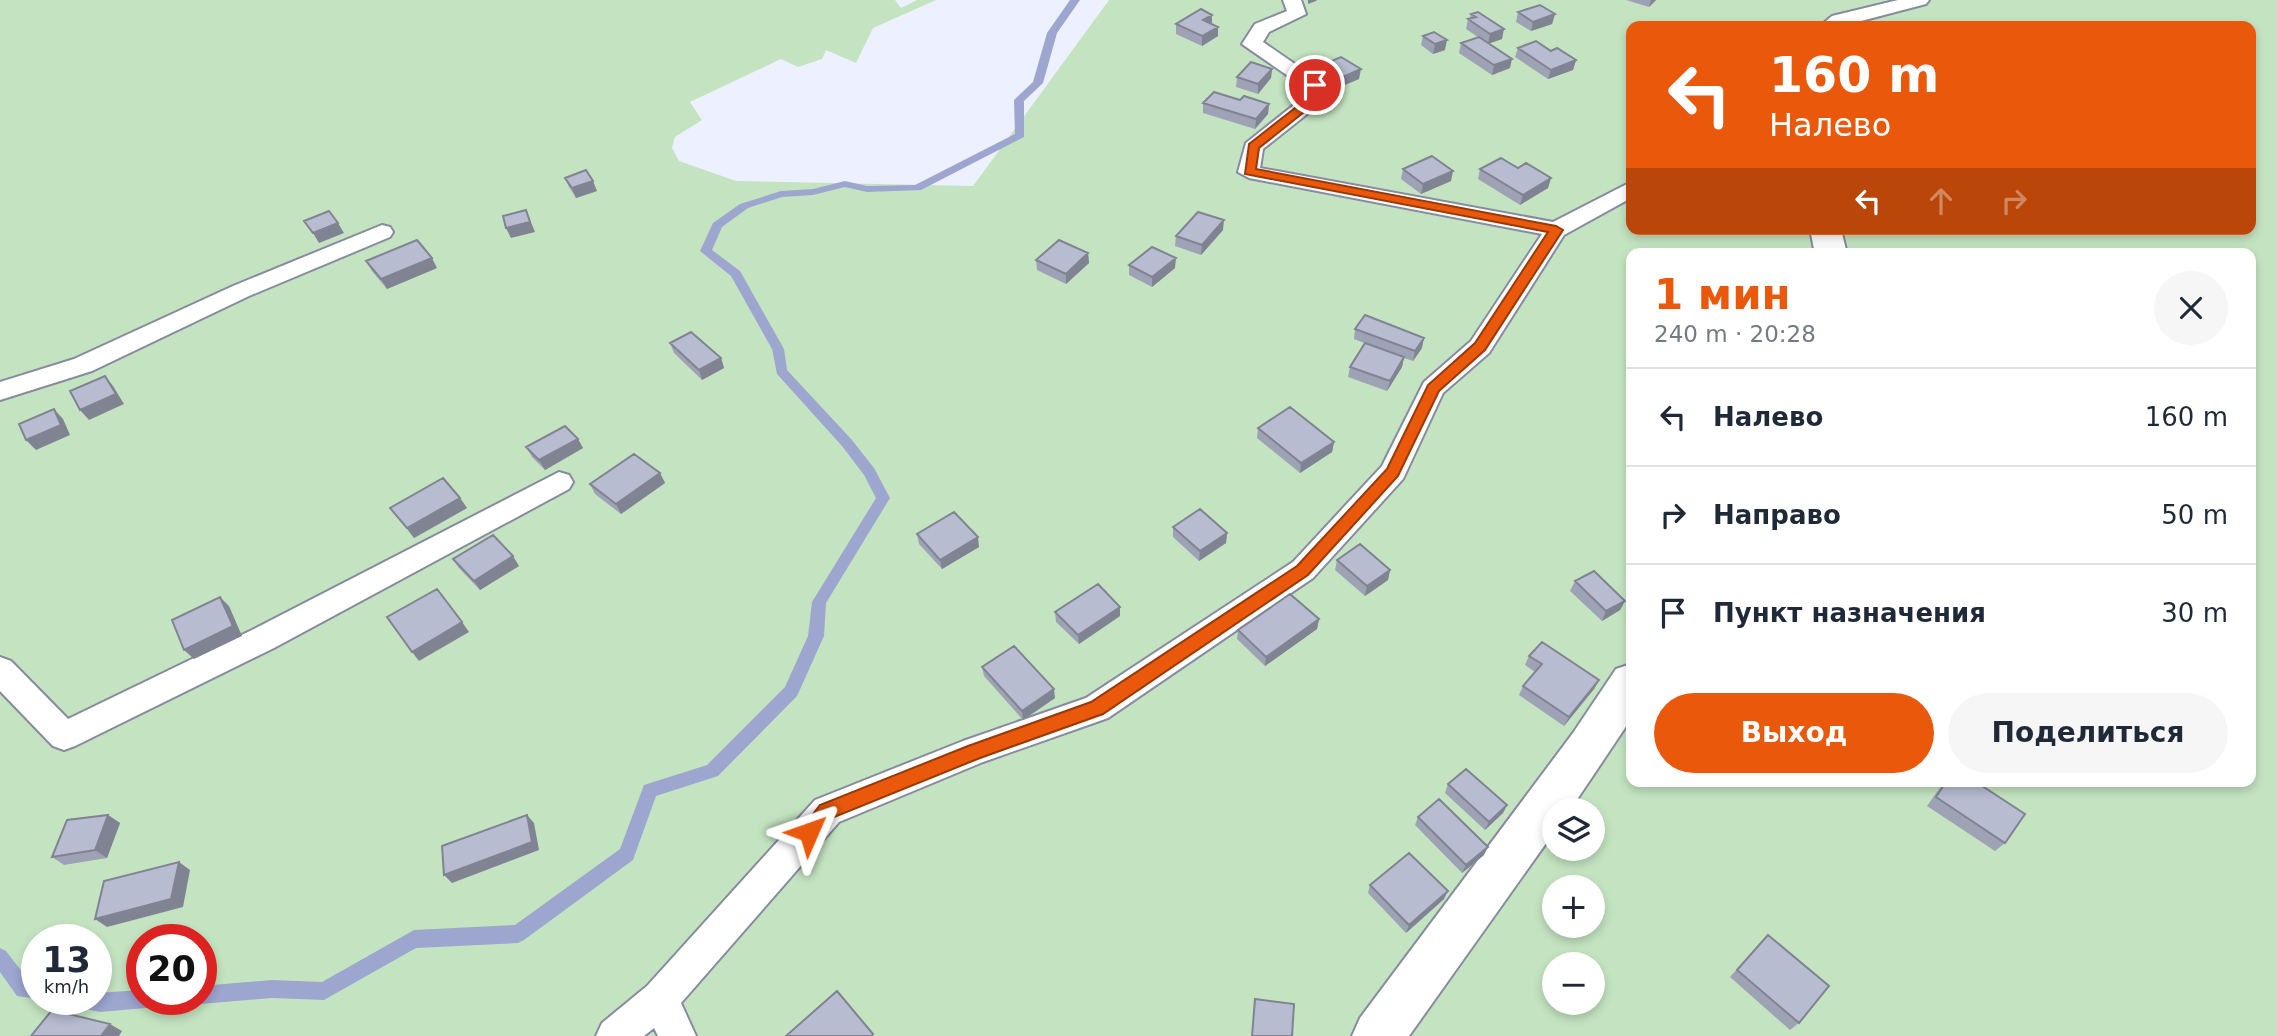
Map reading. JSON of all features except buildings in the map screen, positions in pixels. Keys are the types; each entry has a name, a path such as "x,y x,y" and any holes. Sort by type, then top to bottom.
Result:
{"street":[{"path":"1378,1036 1589,747 1626,690"}],"lane":[{"path":"1292,0 1297,14 1262,27 1252,44 1315,85 1309,103 1254,147 1249,172 1556,230"},
{"path":"1837,21 1920,0"},
{"path":"615,1036 660,999 827,811 974,751 1097,708 1303,570 1393,472 1433,388 1480,347 1556,230 1626,193"},
{"path":"0,391 83,365 241,292 382,232"},
{"path":"0,670 64,736 263,639 559,482"},
{"path":"660,999 677,1036"}],"green space":[{"path":"0,0 895,0 901,8 917,0 936,0 873,28 856,63 826,50 822,59 798,67 781,59 690,102 702,120 675,137 672,148 679,161 736,181 973,186 1109,0 2277,0 2277,1036 0,1036"}],"waterway":[{"path":"217,994 272,989 324,991 414,939 518,934 627,854 650,790 712,771 791,691 816,636 819,602 883,498 869,472 847,443 781,371 778,349 736,274 706,251 717,225 744,206 781,194 813,192 845,184 867,189 917,188 1020,135 1019,100 1038,83 1052,33 1075,0"},
{"path":"0,957 21,985"},
{"path":"112,1002 126,1001"}],"route":[{"path":"809,832 827,811 974,751 1097,708 1303,570 1393,472 1433,388 1480,347 1556,230 1249,172 1254,147 1309,103 1315,85"}]}
